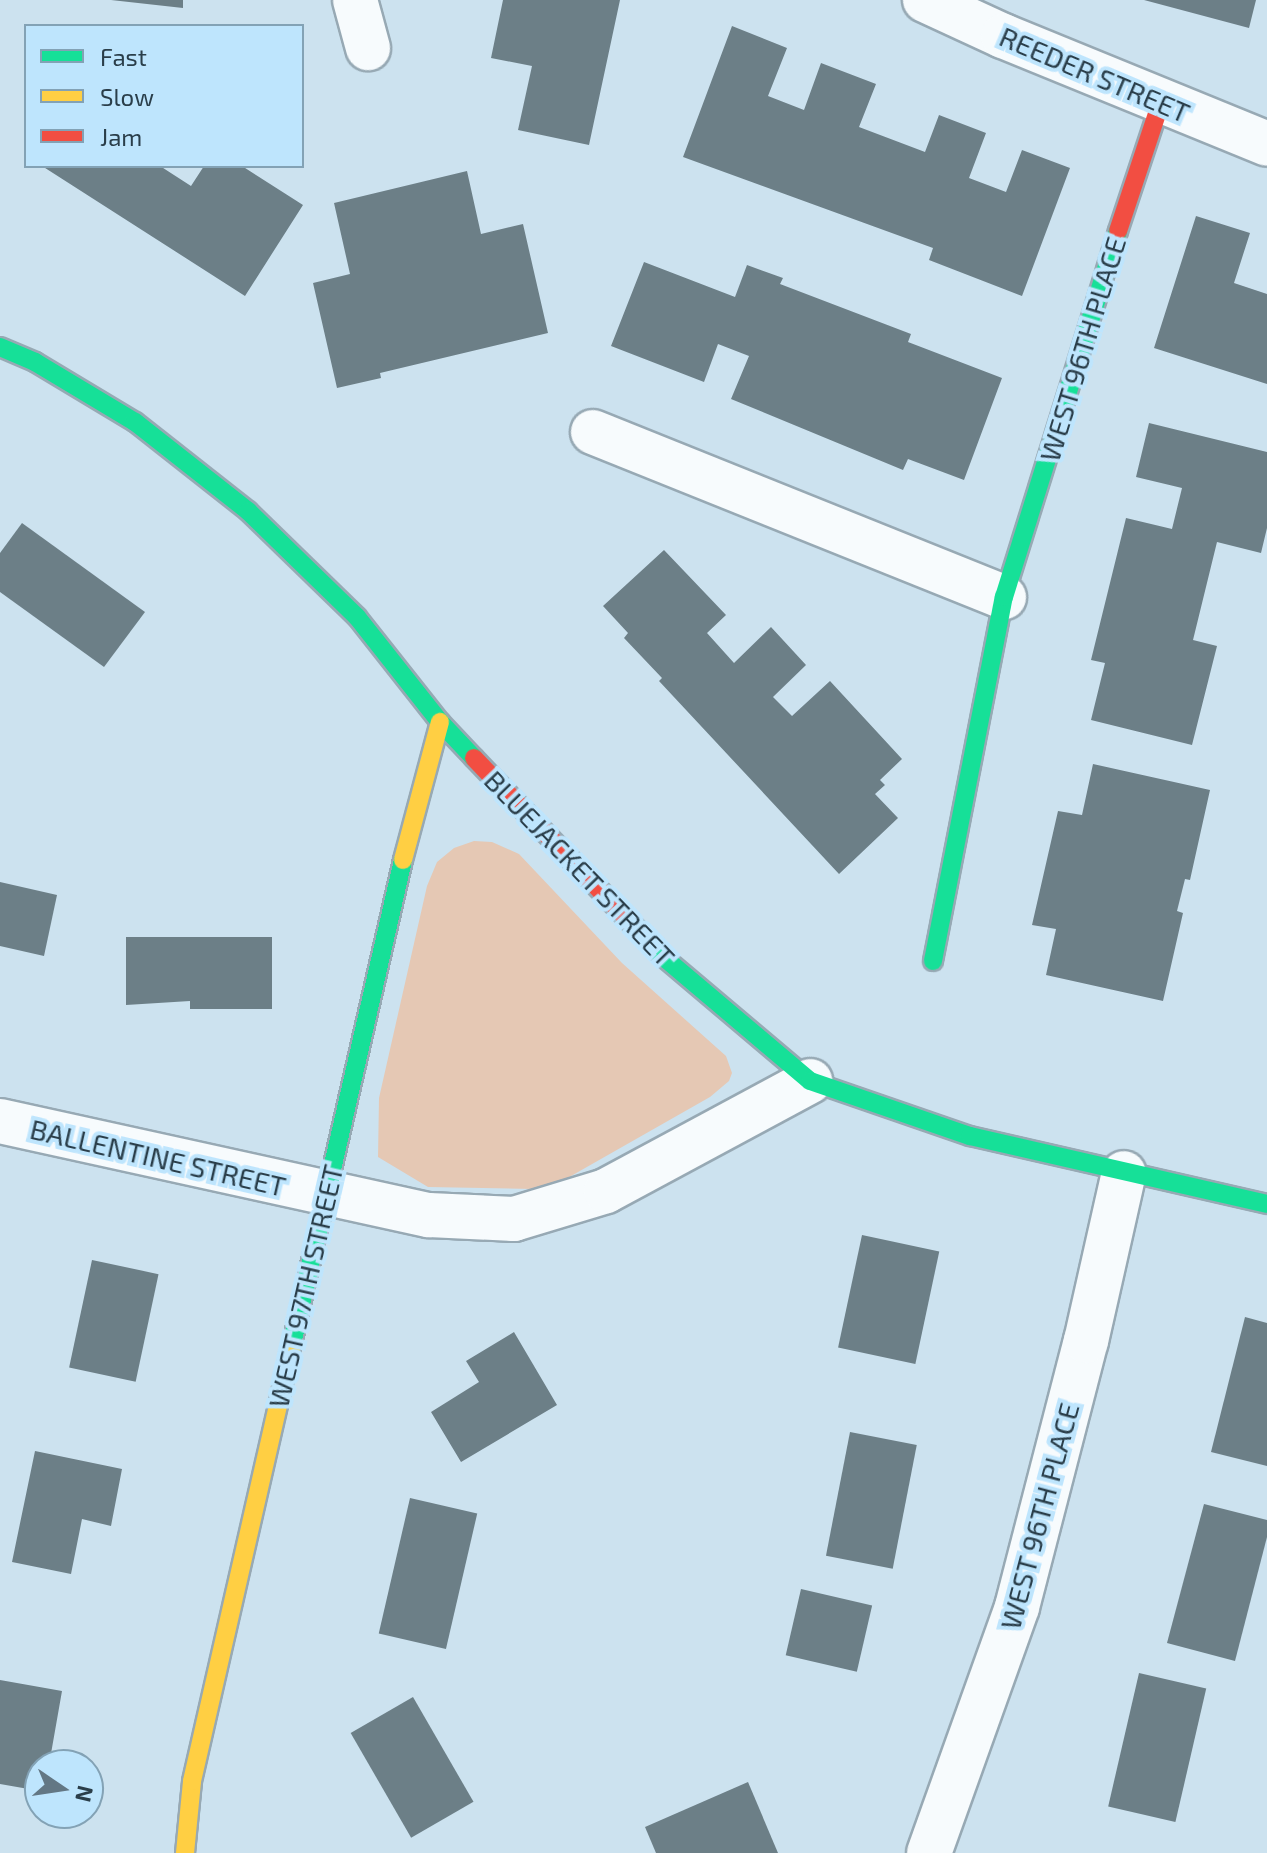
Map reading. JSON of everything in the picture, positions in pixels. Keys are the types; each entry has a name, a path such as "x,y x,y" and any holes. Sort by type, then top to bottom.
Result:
{"street":[{"path":"355,0 368,48"},
{"name":"REEDER STREET","path":"925,0 1007,18 1161,102 1267,144"},
{"name":"WEST 96TH PLACE","path":"933,961 1004,597 1083,336 1161,102"},
{"name":"BLUEJACKET STREET","path":"0,347 35,362 135,422 248,511 357,617 440,722 661,955 810,1081 970,1136 1267,1204"},
{"path":"593,432 1004,597"},
{"name":"WEST 97TH STREET","path":"185,1853 192,1781 395,891 440,722"},
{"name":"BALLENTINE STREET","path":"0,1121 325,1195 429,1215 514,1219 606,1191 810,1081"},
{"name":"WEST 96TH PLACE","path":"929,1853 1017,1607 1086,1341 1124,1173"}],"shaded area":[{"path":"474,841 492,842 519,854 622,963 726,1056 732,1073 729,1081 710,1097 564,1180 535,1189 428,1187 378,1157 379,1098 427,886 437,862 454,848"}],"building":[{"path":"111,0 183,0 183,8"},
{"path":"503,0 620,0 589,145 518,130 532,66 491,58"},
{"path":"1144,0 1256,0 1249,28"},
{"path":"732,26 787,48 768,96 804,110 821,63 876,84 859,127 925,152 939,115 986,133 969,178 1006,192 1022,150 1070,168 1022,296 929,260 933,248 683,157"},
{"path":"45,168 163,168 191,186 203,168 245,168 303,205 245,296"},
{"path":"467,171 481,234 523,224 548,333 380,373 381,378 337,388 313,283 350,274 334,203"},
{"path":"1196,216 1250,233 1234,283 1267,294 1267,384 1154,348"},
{"path":"644,262 735,297 747,265 783,278 780,284 911,334 908,342 1002,378 964,480 908,459 903,470 731,399 749,356 718,344 704,382 611,346"},
{"path":"1149,423 1267,452 1267,528 1261,553 1217,542 1193,640 1217,646 1192,745 1091,720 1105,663 1091,660 1126,518 1172,529 1182,488 1136,477"},
{"path":"22,523 145,612 104,667 0,592 0,553"},
{"path":"664,550 726,615 707,633 734,663 771,627 806,665 773,697 792,716 830,681 902,759 880,780 885,785 875,794 898,818 839,874 659,681 662,678 624,638 628,633 603,606"},
{"path":"1093,764 1210,790 1190,880 1185,879 1177,911 1183,913 1163,1001 1046,975 1056,929 1032,925 1058,811 1082,815"},
{"path":"0,882 57,895 44,956 0,946"},
{"path":"126,937 272,937 272,1009 190,1009 190,1001 126,1005"},
{"path":"862,1235 939,1251 915,1364 838,1347"},
{"path":"92,1260 159,1274 136,1382 69,1368"},
{"path":"1245,1317 1267,1323 1267,1466 1211,1452"},
{"path":"514,1332 557,1405 461,1462 431,1412 479,1382 466,1361"},
{"path":"850,1432 917,1445 893,1569 826,1556"},
{"path":"35,1451 122,1469 111,1526 82,1519 71,1574 12,1562"},
{"path":"410,1498 477,1514 446,1649 379,1633"},
{"path":"1204,1504 1267,1520 1267,1537 1235,1661 1167,1643"},
{"path":"801,1589 872,1605 857,1672 786,1655"},
{"path":"1139,1673 1206,1689 1175,1822 1108,1806"},
{"path":"0,1680 62,1691 52,1749 24,1749 24,1788 0,1784"},
{"path":"413,1697 474,1802 411,1838 351,1733"},
{"path":"748,1782 778,1853 656,1853 645,1827"}],"traffic: fast":[{"path":"933,961 1004,597 1118,231"},
{"path":"0,347 35,362 135,422 248,511 357,617 440,722 474,758"},
{"path":"291,1348 403,860"},
{"path":"638,930 661,955 810,1081 970,1136 1267,1204"}],"traffic: slow":[{"path":"403,860 440,722"},
{"path":"185,1853 192,1781 291,1348"}],"traffic: jam":[{"path":"1118,231 1161,102"},
{"path":"474,758 638,930"}]}
